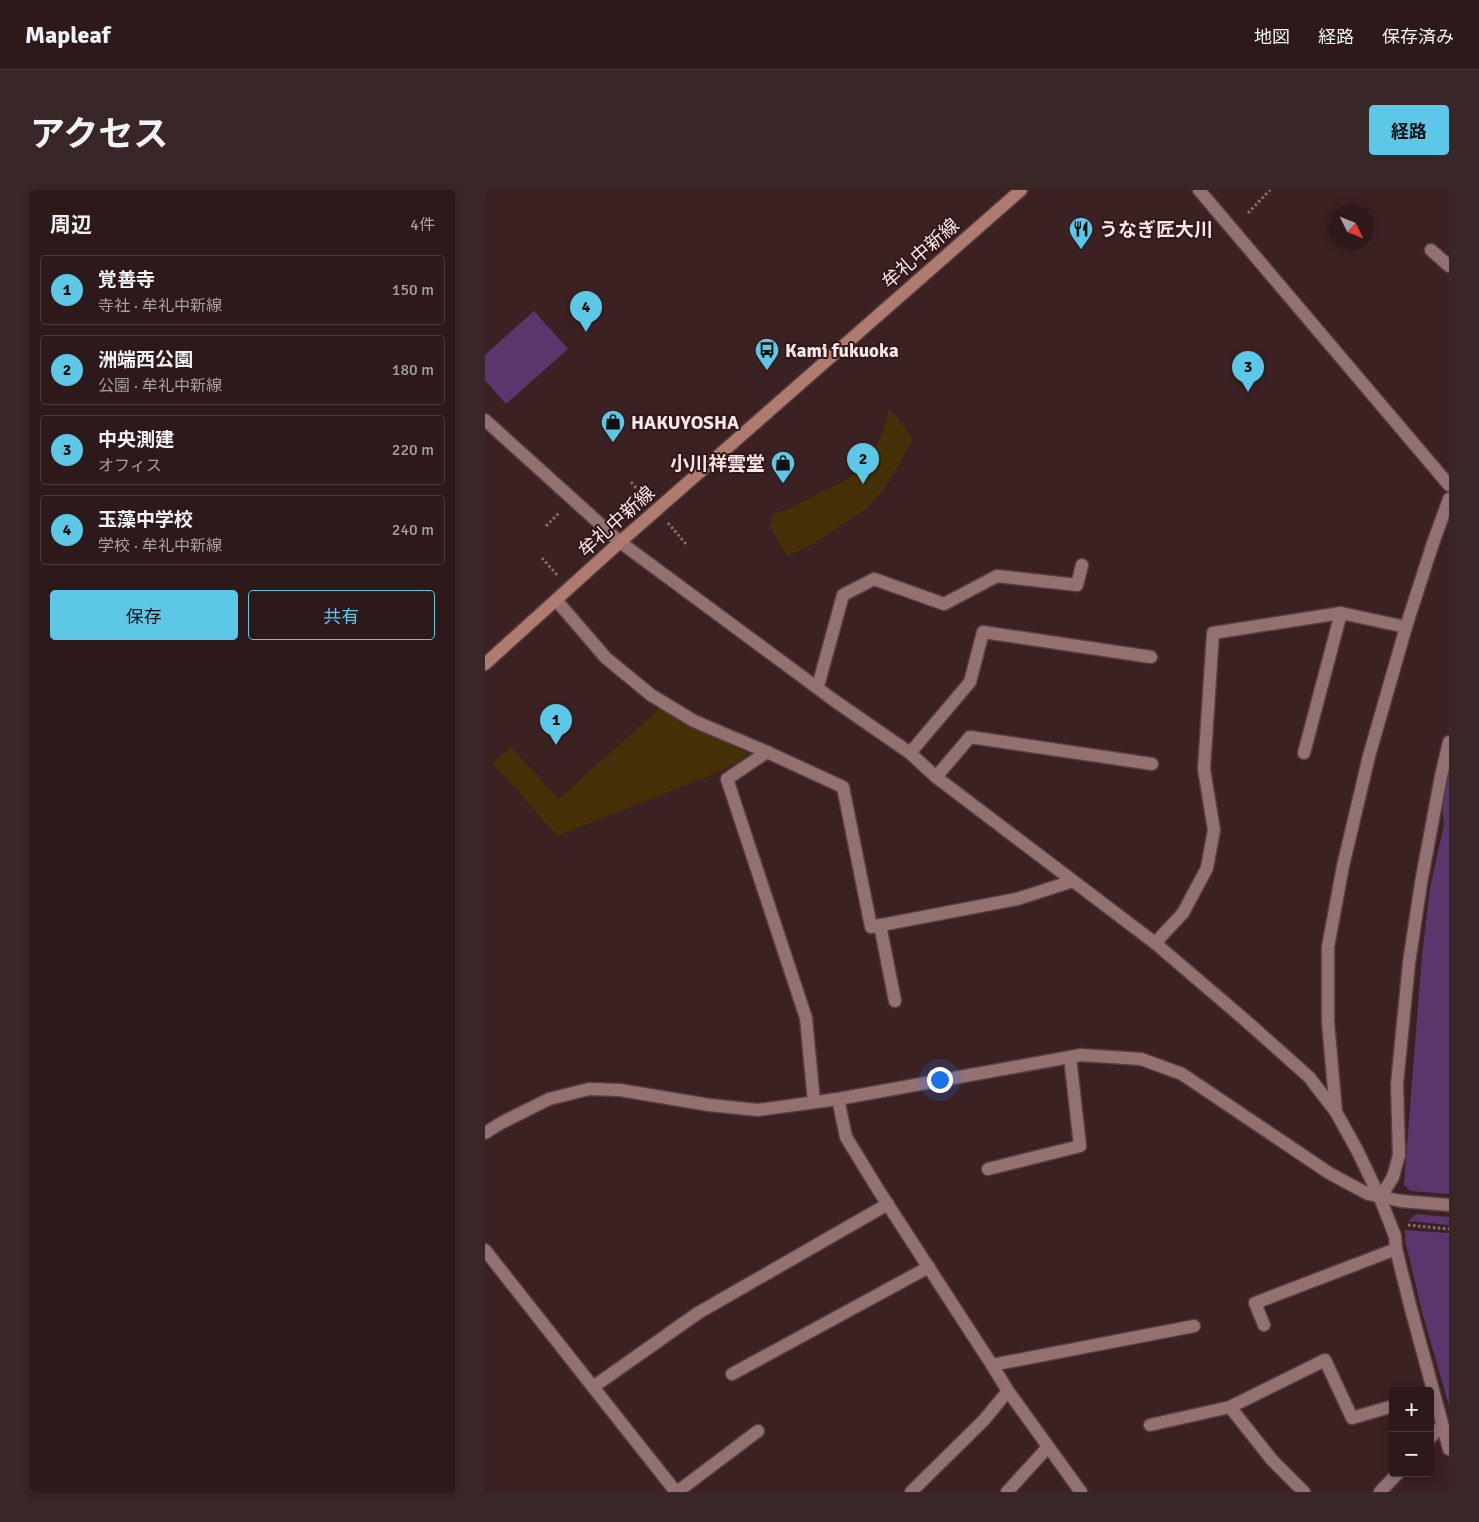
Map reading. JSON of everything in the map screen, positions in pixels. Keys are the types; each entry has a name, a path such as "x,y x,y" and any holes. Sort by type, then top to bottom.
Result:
{"main road":[{"name":"牟礼中新線","path":"485,664 620,542 1021,190"}],"street":[{"path":"1199,190 1449,485"},
{"path":"1431,250 1449,266"},
{"path":"485,420 620,542 910,754 936,777 1155,943 1309,1076 1336,1112 1357,1150 1380,1198 1395,1236 1396,1249 1430,1387"},
{"path":"1336,1112 1328,1022 1328,947 1343,866 1369,756 1406,627 1449,499"},
{"path":"817,686 843,594 874,579 944,604 997,576 1077,585 1081,565"},
{"path":"556,600 605,658 651,695 694,721 843,787 871,927 1017,899 1073,881"},
{"path":"1155,943 1183,913 1207,868 1214,830 1204,769 1213,633 1341,613 1406,627"},
{"path":"1305,754 1341,613"},
{"path":"910,754 970,682 983,632 1151,657"},
{"path":"936,777 970,737 1152,764"},
{"path":"1380,1198 1393,1177 1399,1155 1397,1084 1409,963 1421,882 1449,742"},
{"path":"767,752 727,779 806,1018 814,1102"},
{"path":"880,925 895,1000"},
{"path":"485,1133 549,1099 589,1089 620,1090 709,1105 758,1110 838,1099 1081,1055 1141,1059 1182,1074 1329,1173 1368,1194 1401,1201 1449,1205"},
{"path":"988,1169 1080,1146 1070,1057"},
{"path":"838,1099 846,1137 993,1365 1008,1392 1081,1492"},
{"path":"593,1387 697,1313 888,1204"},
{"path":"1264,1325 1255,1302 1396,1249"},
{"path":"485,1250 677,1492 758,1431"},
{"path":"732,1374 929,1267"},
{"path":"993,1365 1194,1326"},
{"path":"1151,1425 1230,1407 1325,1360 1352,1418 1389,1407"},
{"path":"911,1492 983,1420 1008,1392"},
{"path":"1434,1400 1449,1449"},
{"path":"1230,1407 1271,1460 1304,1492"},
{"path":"1434,1434 1442,1425"},
{"path":"1007,1492 1048,1448"},
{"path":"1380,1492 1394,1477"}],"path":[{"path":"1248,213 1270,190"},
{"path":"1402,1225 1449,1229"}],"shaded area":[{"path":"534,311 568,349 506,404 485,380 485,355"},
{"path":"889,410 898,418 913,440 885,488 866,509 813,544 787,556 769,525 774,513 789,509 846,480 860,469 881,437"},
{"path":"659,709 748,753 740,761 712,775 557,836 493,763 511,747 559,799"},
{"path":"1449,769 1449,1406 1422,1312 1405,1240 1404,1183 1422,955 1430,888 1444,824 1442,805"}],"pier":[{"path":"1401,1183 1411,1191 1449,1194 1449,1217 1416,1214 1408,1221 1449,1225 1449,1233 1403,1230"}],"place":[{"name":"うなぎ匠大川","path":"1081,250"},
{"name":"玉藻中学校","path":"586,332"},
{"name":"Kami fukuoka","path":"767,371"},
{"name":"中央測建","path":"1248,392"},
{"name":"HAKUYOSHA","path":"613,443"},
{"name":"小川祥雲堂","path":"783,484"},
{"name":"洲端西公園","path":"863,484"},
{"name":"覚善寺","path":"556,745"}]}
